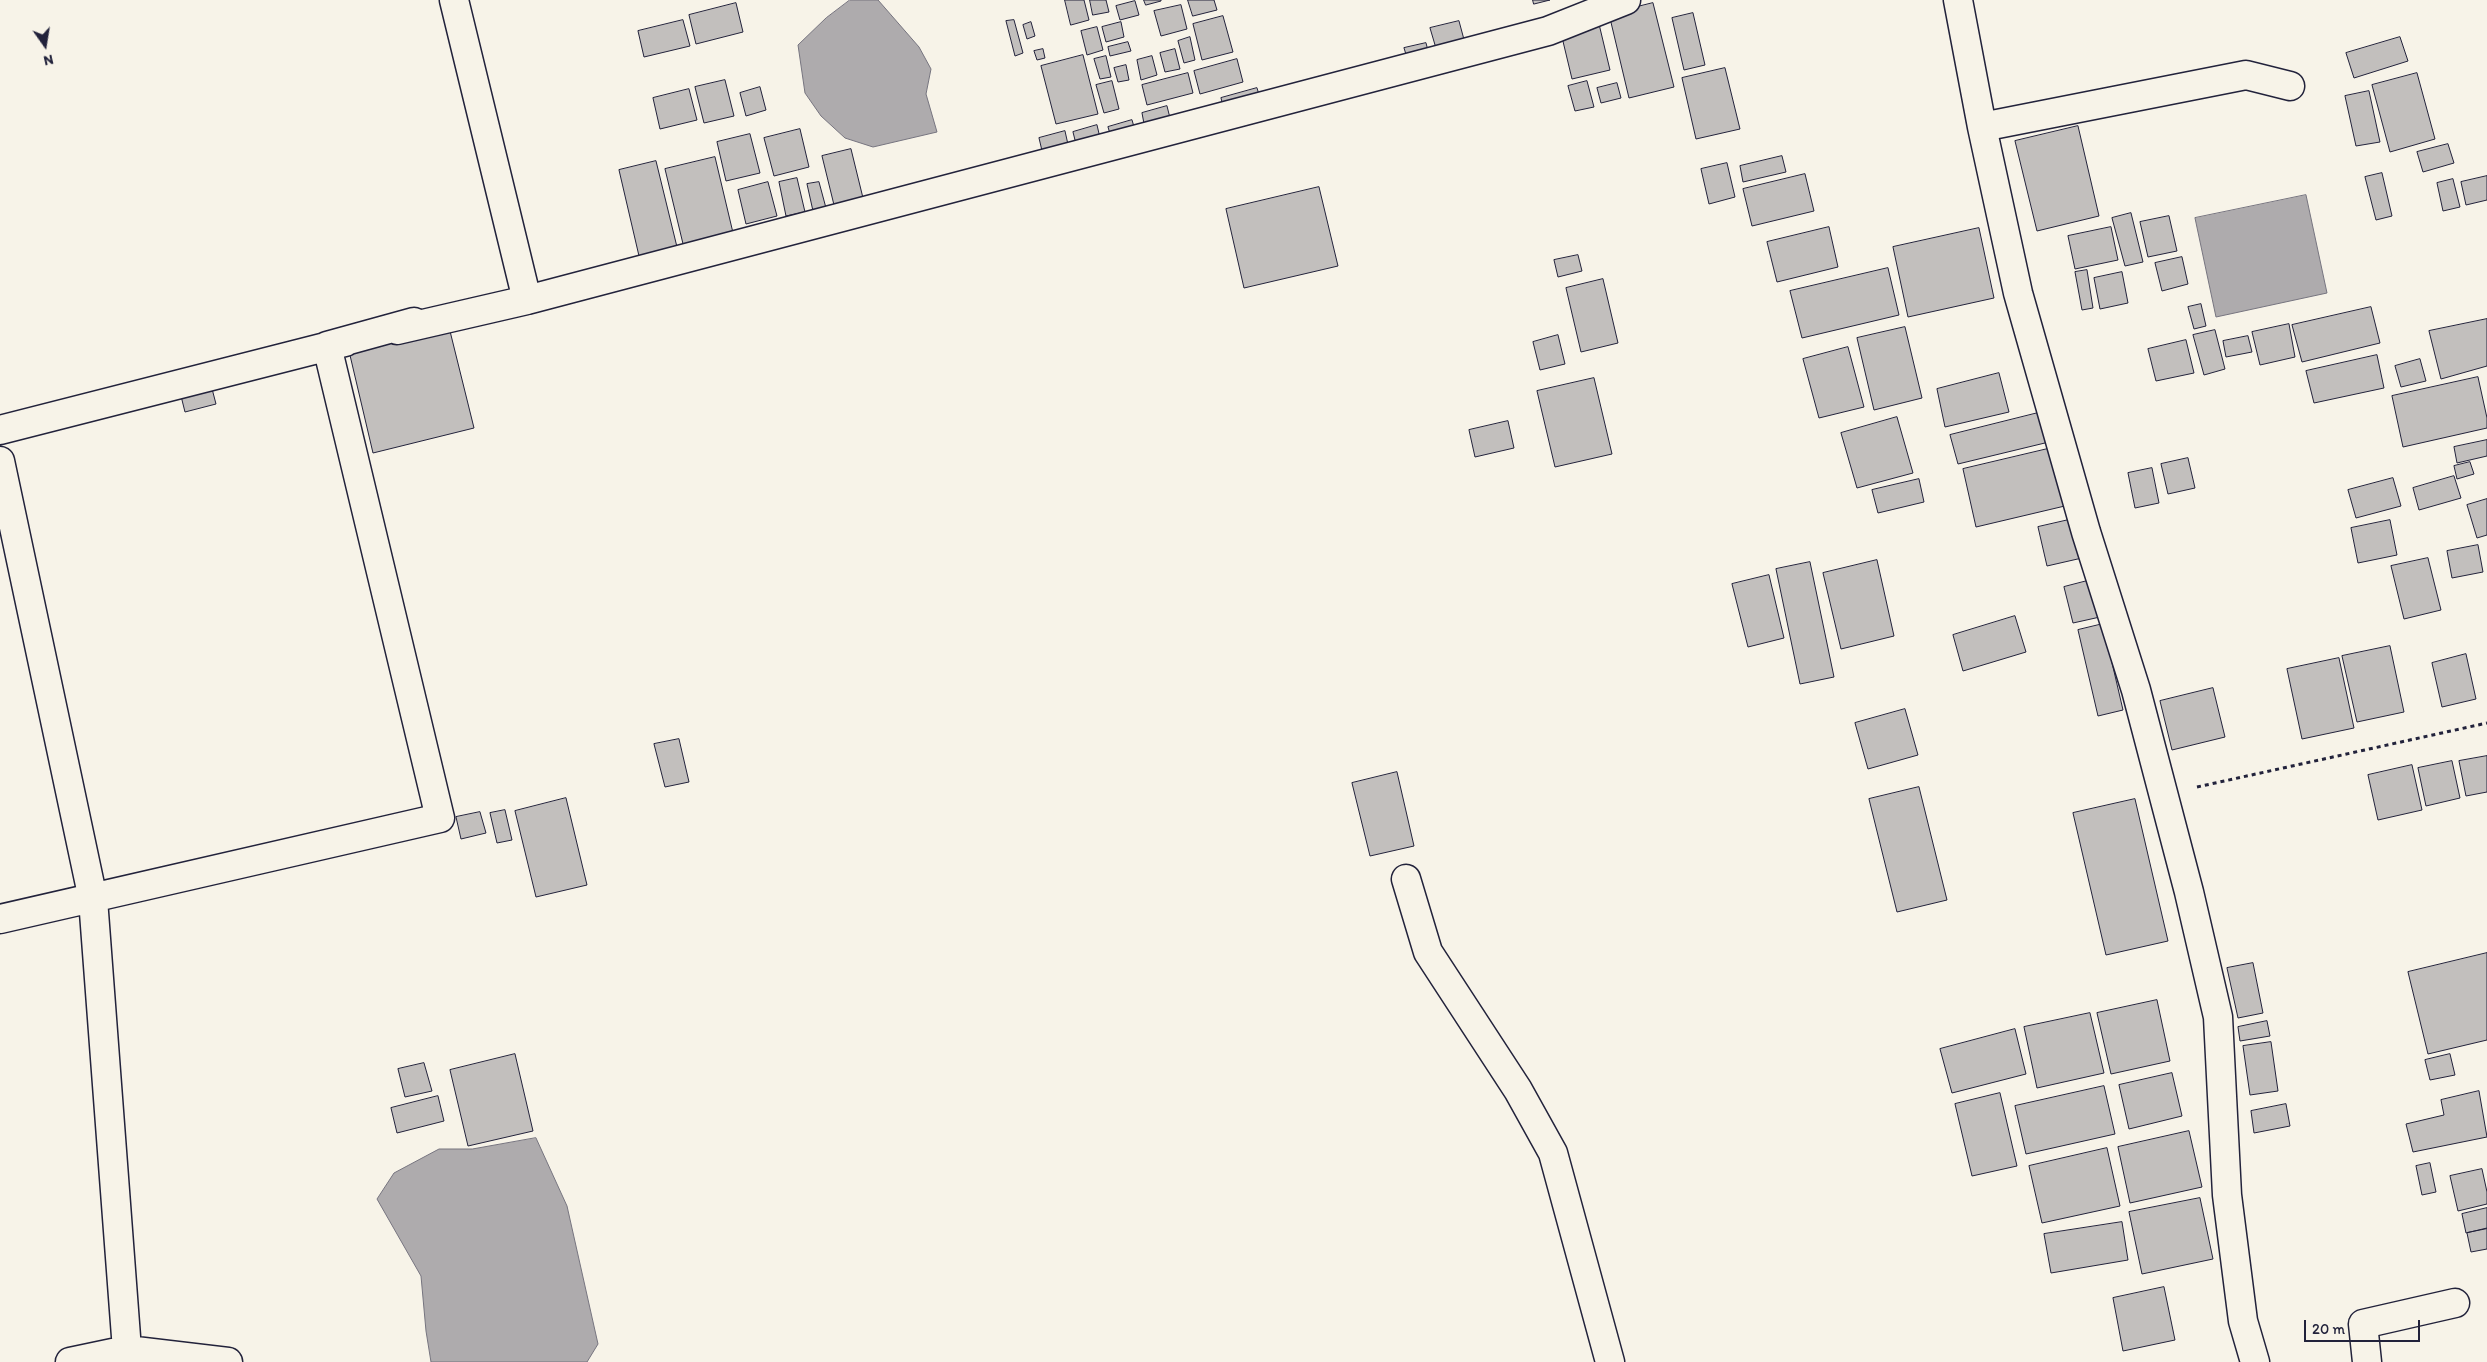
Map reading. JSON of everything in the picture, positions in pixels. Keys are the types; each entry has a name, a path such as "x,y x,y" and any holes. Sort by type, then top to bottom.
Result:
{"street":[{"path":"454,0 527,300"},
{"path":"327,346 527,300 1548,31 1626,0"},
{"path":"1958,0 1982,128 2018,294 2086,532 2136,690 2165,794 2218,1017 2227,1195 2244,1321 2255,1362"},
{"path":"1982,128 2246,75 2290,86"},
{"path":"0,430 414,322"},
{"path":"0,918 93,899 440,818 327,346"},
{"path":"0,461 93,899 127,1350"},
{"path":"1406,879 1428,952 1518,1090 1553,1152 1610,1362"},
{"path":"2367,1362 2363,1324 2455,1303"},
{"path":"70,1362 127,1350 228,1362"}],"path":[{"path":"2165,794 2487,723"}],"shaded area":[{"path":"850,0 878,0 919,47 931,69 926,94 937,132 873,147 845,138 821,116 805,93 798,45 826,18"},
{"path":"2306,195 2327,293 2216,317 2195,218"},
{"path":"536,1138 567,1206 598,1344 587,1362 431,1362 421,1276 377,1199 394,1173 439,1149 472,1149"}],"building":[{"path":"1065,0 1084,0 1089,20 1071,25"},
{"path":"1090,0 1106,0 1109,12 1093,15"},
{"path":"1144,0 1161,0 1161,1 1146,5"},
{"path":"1188,0 1214,0 1217,10 1193,16"},
{"path":"1533,0 1550,0 1534,4"},
{"path":"1135,1 1139,15 1120,20 1116,6"},
{"path":"736,3 743,32 696,44 689,15"},
{"path":"1653,3 1674,87 1629,98 1609,14"},
{"path":"1181,5 1187,29 1161,36 1154,11"},
{"path":"1693,13 1705,65 1684,70 1672,18"},
{"path":"1223,16 1233,52 1202,60 1193,24"},
{"path":"683,20 690,46 644,57 638,31"},
{"path":"1014,20 1023,53 1015,56 1006,21"},
{"path":"1459,21 1466,47 1438,55 1430,28"},
{"path":"1031,22 1035,36 1027,39 1023,25"},
{"path":"1121,22 1124,37 1106,42 1102,27"},
{"path":"1599,24 1610,70 1572,79 1561,33"},
{"path":"1097,27 1103,50 1087,55 1081,31"},
{"path":"1190,37 1195,60 1184,63 1178,41"},
{"path":"2400,37 2408,61 2354,78 2346,53"},
{"path":"1128,42 1131,51 1110,56 1108,47"},
{"path":"1426,43 1430,58 1409,64 1404,48"},
{"path":"1043,49 1045,58 1037,60 1034,51"},
{"path":"1175,49 1180,69 1165,72 1160,53"},
{"path":"1083,55 1098,114 1056,124 1041,66"},
{"path":"1106,56 1111,77 1100,79 1094,59"},
{"path":"1152,56 1157,75 1141,80 1137,60"},
{"path":"1237,59 1243,82 1200,94 1194,71"},
{"path":"1126,65 1129,80 1118,82 1114,68"},
{"path":"1725,68 1740,129 1696,139 1682,78"},
{"path":"1188,73 1193,93 1147,105 1142,85"},
{"path":"2417,73 2435,139 2390,152 2372,85"},
{"path":"725,80 734,116 704,123 695,87"},
{"path":"1112,81 1119,109 1104,113 1096,85"},
{"path":"1587,81 1594,107 1575,111 1568,86"},
{"path":"1617,83 1621,98 1601,103 1597,88"},
{"path":"760,87 766,110 746,116 740,93"},
{"path":"1257,88 1261,101 1224,110 1221,98"},
{"path":"689,89 697,120 660,129 653,98"},
{"path":"2369,91 2380,142 2356,146 2345,96"},
{"path":"1167,106 1171,122 1145,129 1142,113"},
{"path":"1132,120 1135,130 1111,137 1108,127"},
{"path":"1097,125 1101,142 1077,148 1073,132"},
{"path":"2078,126 2099,216 2037,231 2015,141"},
{"path":"800,129 809,167 774,176 764,138"},
{"path":"1065,131 1069,149 1043,155 1039,138"},
{"path":"750,134 760,173 726,181 717,142"},
{"path":"2448,144 2454,163 2423,172 2417,152"},
{"path":"851,149 863,198 834,205 822,156"},
{"path":"1782,156 1786,172 1743,182 1740,166"},
{"path":"715,157 734,237 684,248 665,169"},
{"path":"656,161 677,247 639,256 619,170"},
{"path":"1727,163 1735,197 1709,204 1701,169"},
{"path":"2382,173 2392,216 2376,220 2365,177"},
{"path":"1805,174 1814,211 1752,226 1743,189"},
{"path":"2487,176 2487,200 2466,205 2461,182"},
{"path":"797,178 805,212 786,216 779,182"},
{"path":"2453,179 2460,207 2443,211 2437,183"},
{"path":"768,182 777,216 746,224 738,190"},
{"path":"819,182 826,208 813,211 807,184"},
{"path":"1319,187 1338,266 1244,288 1226,209"},
{"path":"2131,213 2143,262 2125,266 2112,218"},
{"path":"2169,216 2177,251 2148,257 2140,222"},
{"path":"1829,227 1838,267 1777,282 1767,242"},
{"path":"2111,227 2118,260 2075,269 2068,236"},
{"path":"1979,228 1994,298 1908,317 1893,247"},
{"path":"1578,255 1582,271 1558,277 1554,260"},
{"path":"2182,257 2188,284 2162,291 2155,263"},
{"path":"1888,268 1899,315 1802,338 1790,291"},
{"path":"2087,270 2093,308 2082,310 2075,272"},
{"path":"2122,272 2128,303 2100,309 2094,278"},
{"path":"1603,279 1618,343 1581,352 1566,288"},
{"path":"2201,304 2206,326 2194,329 2188,307"},
{"path":"2371,307 2380,343 2302,362 2292,325"},
{"path":"2487,319 2487,366 2441,379 2429,331"},
{"path":"2289,324 2295,357 2260,365 2252,332"},
{"path":"449,327 474,428 373,453 349,351"},
{"path":"1905,327 1922,398 1874,410 1857,338"},
{"path":"2215,330 2225,369 2204,375 2193,335"},
{"path":"1558,335 1565,364 1540,370 1533,342"},
{"path":"2248,336 2252,352 2226,357 2223,341"},
{"path":"2186,340 2194,373 2156,381 2148,349"},
{"path":"1848,347 1864,407 1819,418 1803,359"},
{"path":"2377,355 2384,388 2314,403 2306,371"},
{"path":"2420,359 2426,381 2401,387 2395,366"},
{"path":"1999,373 2009,412 1945,427 1937,389"},
{"path":"2478,377 2487,418 2487,428 2403,447 2392,396"},
{"path":"1594,378 1612,454 1555,467 1537,391"},
{"path":"210,381 216,404 185,412 179,388"},
{"path":"2042,412 2049,442 1958,464 1950,435"},
{"path":"1897,417 1913,473 1857,488 1841,433"},
{"path":"1508,421 1514,448 1475,457 1469,430"},
{"path":"2487,440 2487,456 2457,463 2454,447"},
{"path":"2056,447 2069,505 1976,527 1963,469"},
{"path":"2188,458 2195,488 2168,494 2161,464"},
{"path":"2470,462 2474,474 2457,479 2454,466"},
{"path":"2152,468 2159,503 2135,508 2128,473"},
{"path":"2454,476 2461,498 2419,510 2413,488"},
{"path":"2393,478 2401,506 2356,518 2348,490"},
{"path":"1919,479 1924,502 1878,513 1872,490"},
{"path":"2487,499 2487,535 2477,538 2467,505"},
{"path":"2073,519 2082,558 2047,566 2038,527"},
{"path":"2390,520 2397,555 2358,563 2351,528"},
{"path":"2478,545 2483,572 2452,578 2447,551"},
{"path":"2428,558 2441,610 2404,619 2391,566"},
{"path":"1877,560 1894,636 1841,649 1823,573"},
{"path":"1810,562 1834,677 1800,684 1776,569"},
{"path":"1769,575 1784,638 1748,647 1732,584"},
{"path":"2091,580 2100,617 2073,623 2064,587"},
{"path":"2015,616 2026,652 1963,671 1953,635"},
{"path":"2103,624 2123,710 2098,716 2078,630"},
{"path":"2390,646 2404,712 2357,722 2342,656"},
{"path":"2466,654 2476,699 2442,707 2432,663"},
{"path":"2339,658 2354,728 2302,739 2287,669"},
{"path":"2213,688 2225,737 2172,750 2160,701"},
{"path":"1905,709 1918,755 1868,769 1855,723"},
{"path":"679,739 689,782 665,787 654,744"},
{"path":"2487,756 2487,792 2466,796 2459,761"},
{"path":"2452,761 2460,798 2426,806 2418,768"},
{"path":"2412,765 2422,810 2378,820 2368,775"},
{"path":"1397,772 1414,846 1370,856 1352,783"},
{"path":"1919,787 1947,900 1897,912 1869,799"},
{"path":"566,798 587,885 536,897 515,811"},
{"path":"2135,799 2168,941 2106,955 2073,813"},
{"path":"505,810 512,840 497,843 490,813"},
{"path":"480,812 486,833 461,839 456,817"},
{"path":"2487,953 2487,1040 2428,1054 2408,972"},
{"path":"2253,963 2263,1013 2238,1018 2227,968"},
{"path":"2157,1000 2170,1061 2111,1074 2097,1013"},
{"path":"2090,1013 2104,1073 2037,1088 2024,1027"},
{"path":"2267,1021 2270,1036 2240,1041 2238,1027"},
{"path":"2015,1029 2026,1074 1952,1093 1940,1049"},
{"path":"2271,1042 2278,1091 2250,1095 2243,1046"},
{"path":"515,1054 533,1131 468,1146 450,1070"},
{"path":"2450,1054 2455,1075 2430,1080 2425,1060"},
{"path":"424,1063 432,1091 405,1097 398,1069"},
{"path":"2172,1073 2182,1116 2129,1129 2119,1085"},
{"path":"2104,1086 2115,1134 2026,1154 2015,1106"},
{"path":"2479,1091 2487,1137 2413,1152 2406,1124 2444,1115 2441,1100"},
{"path":"2000,1093 2017,1166 1972,1176 1955,1104"},
{"path":"438,1096 444,1121 397,1133 391,1108"},
{"path":"2286,1104 2290,1126 2254,1133 2251,1111"},
{"path":"2189,1131 2202,1187 2130,1203 2118,1147"},
{"path":"2107,1148 2120,1206 2042,1223 2029,1166"},
{"path":"2430,1163 2436,1192 2422,1195 2416,1166"},
{"path":"2482,1169 2487,1192 2487,1204 2458,1211 2450,1176"},
{"path":"2200,1198 2213,1259 2142,1274 2129,1212"},
{"path":"2487,1208 2487,1228 2466,1233 2462,1214"},
{"path":"2122,1222 2128,1260 2051,1273 2044,1234"},
{"path":"2487,1229 2487,1249 2471,1252 2467,1233"},
{"path":"2164,1287 2175,1340 2123,1351 2113,1298"}]}
